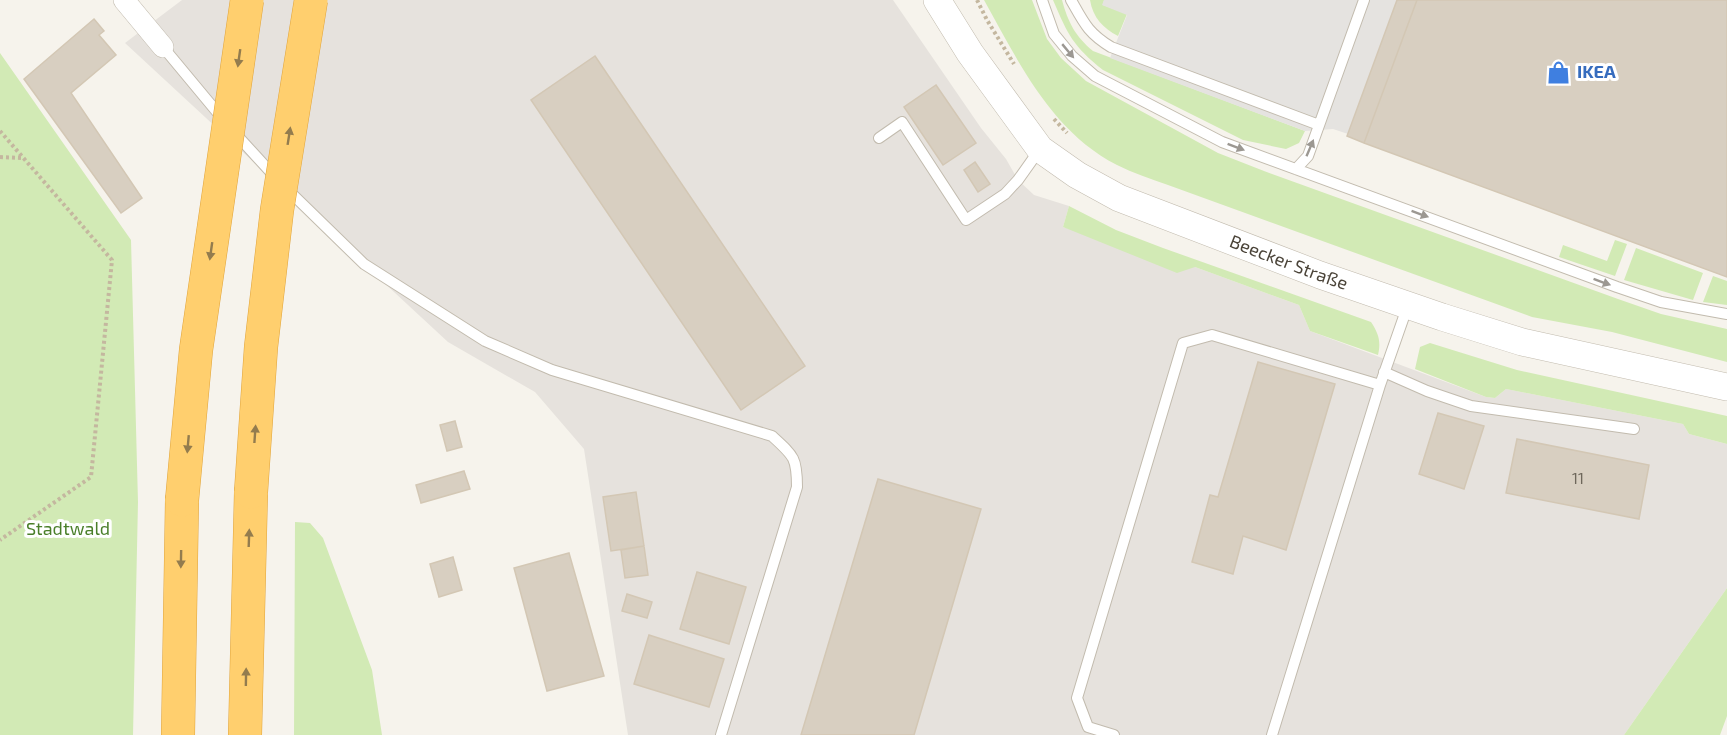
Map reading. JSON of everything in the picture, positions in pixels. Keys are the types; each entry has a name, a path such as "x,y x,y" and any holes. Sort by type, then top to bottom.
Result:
{"highway":[{"path":"178,735 182,500 196,350 247,0"},
{"path":"245,735 251,492 261,347 277,210 311,0"}],"street":[{"path":"124,0 163,47"},
{"name":"Beecker Straße","path":"938,0 970,54 1040,149 1077,175 1119,198 1310,271 1522,342 1727,387"}],"lane":[{"path":"1042,0 1054,34 1072,56 1095,76 1222,142 1661,302 1727,314"},
{"path":"1071,0 1087,29 1099,40 1319,125"},
{"path":"1296,169 1308,156 1364,0"},
{"path":"163,47 260,163 364,264 485,341 552,370 772,436 788,450 797,464 797,487 721,735"},
{"path":"879,138 902,122 966,220 1005,194 1040,149"},
{"path":"1272,735 1384,372 1408,305"},
{"path":"1114,735 1088,727 1077,698 1183,343 1212,335 1380,385"},
{"path":"1384,372 1427,391 1470,406 1634,429"}],"path":[{"path":"977,0 1019,71"},
{"path":"1050,115 1072,137"},
{"path":"0,131 112,261 91,477 0,540"},
{"path":"0,157 22,158"}],"shaded area":[{"path":"182,0 893,0 981,128 1006,159 1018,180 1034,195 1069,206 1063,227 1195,267 1299,305 1310,331 1486,397 1495,398 1506,389 1683,424 1689,434 1727,444 1727,588 1624,735 628,735 584,449 535,392 448,342 125,43"},
{"path":"1104,0 1397,0 1348,134 1333,129 1305,131 1110,58 1127,15 1102,5"}],"green space":[{"path":"984,0 1032,0 1047,39 1061,58 1086,81 1218,153 1661,314 1727,329 1727,362 1612,332 1532,317 1129,171 1094,151 1055,114 1038,93"},
{"path":"1053,0 1062,0 1073,28 1081,40 1093,51 1305,131 1299,143 1286,149 1243,140 1103,70 1072,39"},
{"path":"1090,0 1104,0 1103,5 1127,14 1118,36 1100,22"},
{"name":"Stadtwald","path":"0,53 131,240 138,502 133,735 0,735"},
{"path":"1069,206 1116,230 1371,322 1379,338 1378,355 1310,331 1299,305 1195,267 1177,273 1063,227"},
{"path":"1615,240 1627,244 1615,276 1559,257 1563,245 1607,261"},
{"path":"1636,248 1703,273 1693,300 1624,280"},
{"path":"1713,276 1727,281 1727,305 1703,302"},
{"path":"1430,343 1517,370 1727,416 1727,444 1689,434 1683,424 1506,389 1495,398 1486,397 1415,369 1420,347"},
{"path":"295,522 310,523 323,538 372,670 382,735 294,735"},
{"path":"1727,588 1727,716 1720,735 1624,735"}],"building":[{"path":"1397,0 1417,0 1364,143 1347,136"},
{"name":"IKEA","path":"1417,0 1727,0 1727,277 1364,143"},
{"path":"94,19 104,31 99,35 116,55 71,93 142,198 121,213 24,79"},
{"path":"595,56 805,366 741,410 531,100"},
{"path":"936,85 976,143 943,165 904,107"},
{"path":"975,162 990,184 978,192 964,170"},
{"path":"1258,362 1335,384 1286,550 1243,536 1233,574 1192,562 1210,495 1218,497"},
{"path":"1438,413 1484,426 1464,489 1419,474"},
{"path":"455,421 462,447 447,451 440,425"},
{"path":"1517,439 1649,465 1639,519 1506,493"},
{"path":"464,471 470,489 421,503 416,485"},
{"path":"878,479 981,509 914,735 801,735"},
{"path":"636,492 644,546 611,551 603,497"},
{"path":"644,546 648,575 625,578 621,550"},
{"path":"569,553 604,676 547,691 514,568"},
{"path":"453,557 462,590 439,597 430,564"},
{"path":"697,572 746,587 729,644 680,629"},
{"path":"627,594 652,602 647,618 622,611"},
{"path":"649,635 724,659 709,707 634,684"}],"place":[{"name":"IKEA","path":"1559,72"}]}
